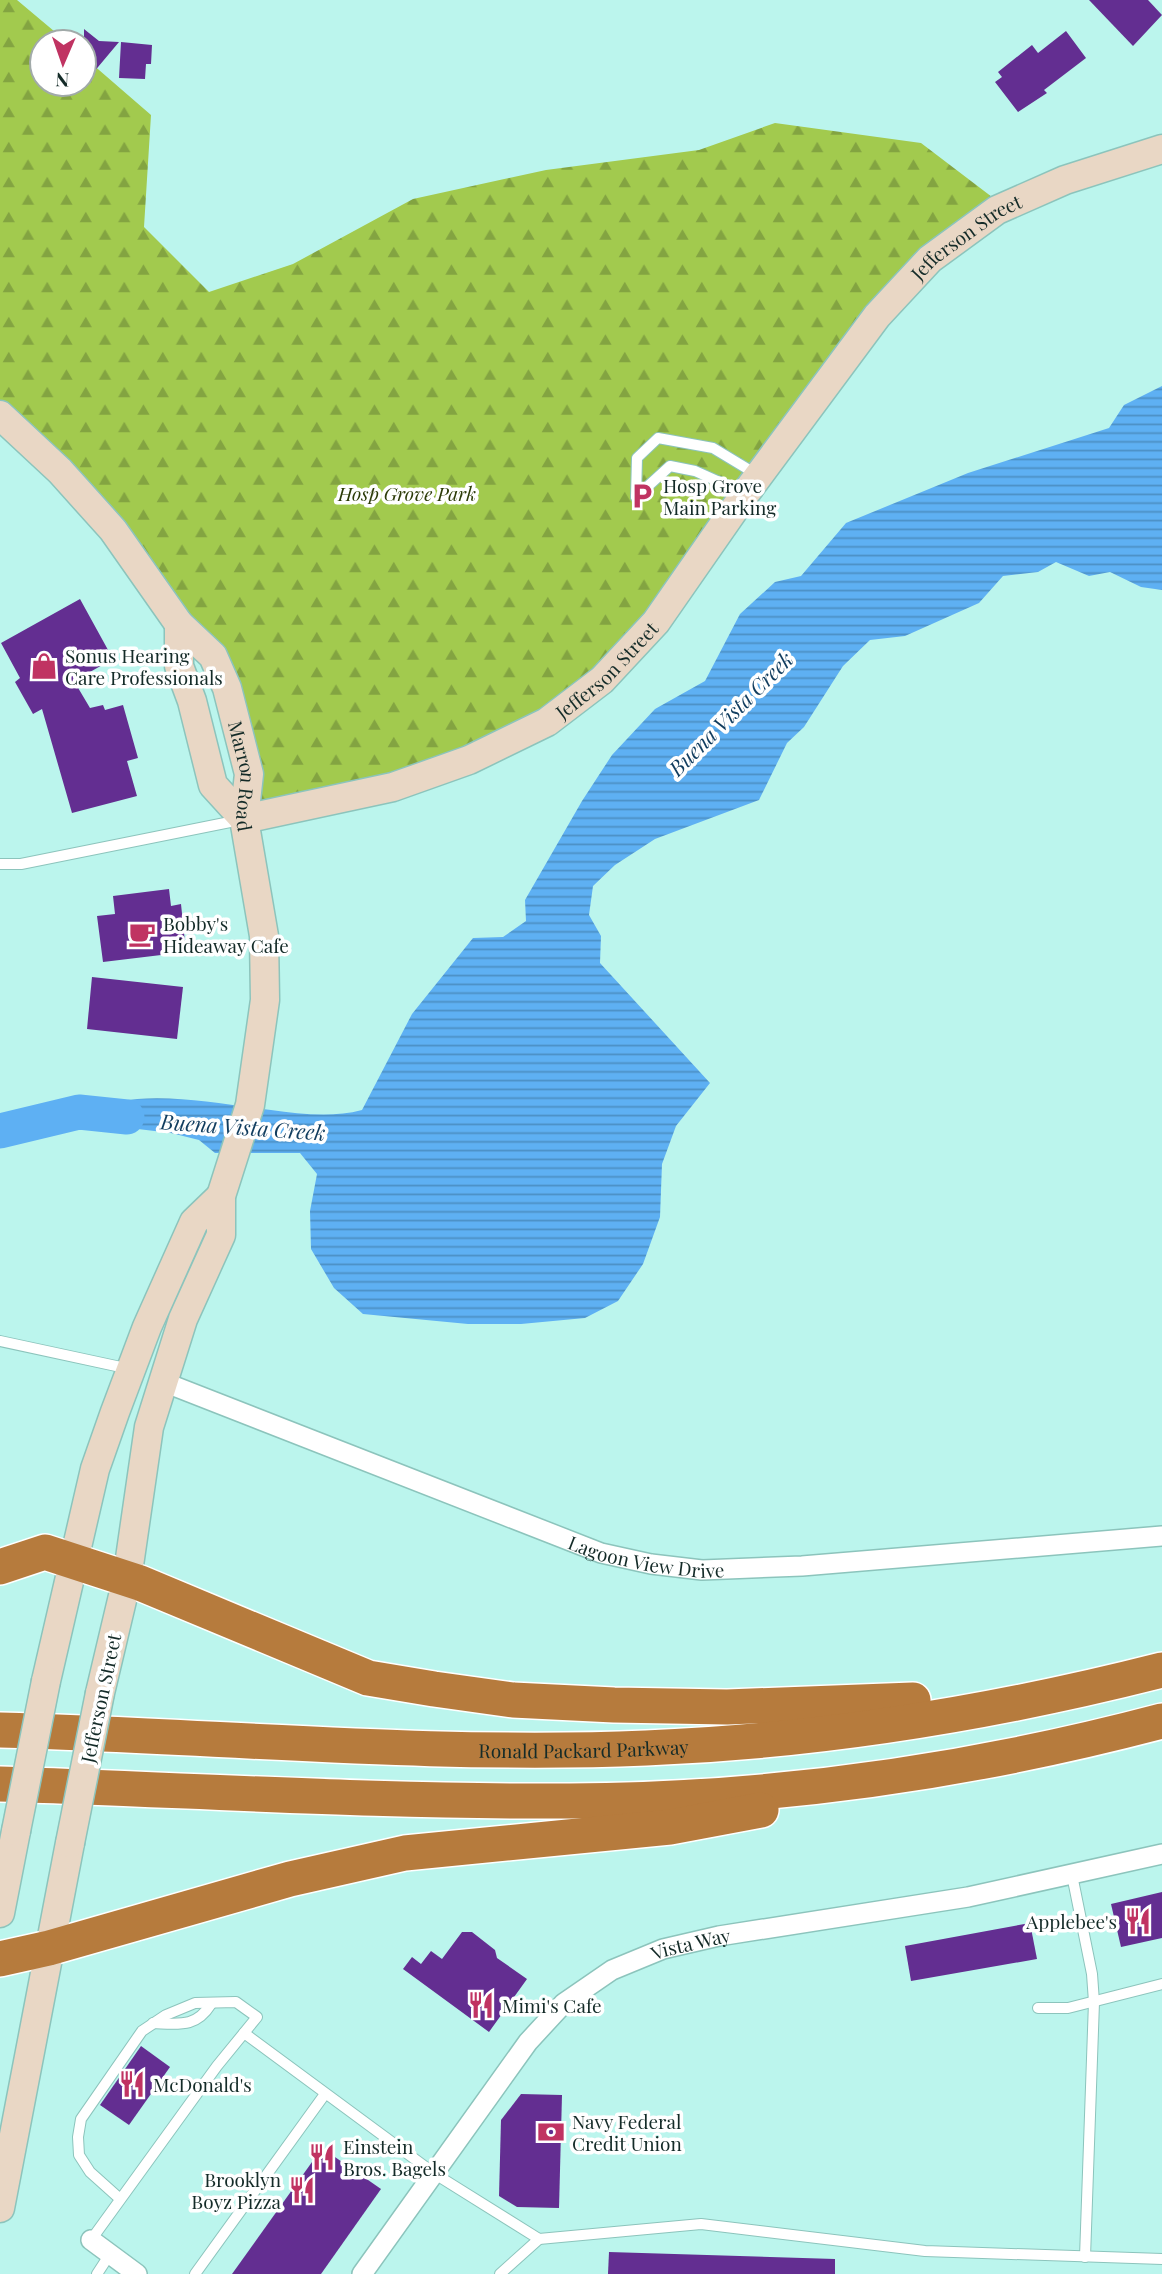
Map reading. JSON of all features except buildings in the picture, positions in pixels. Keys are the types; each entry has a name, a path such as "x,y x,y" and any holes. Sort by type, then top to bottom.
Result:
{"highway":[{"path":"0,1567 45,1552 73,1564 127,1579 368,1678 513,1700 739,1707 840,1705 1085,1689"},
{"name":"Ronald Packard Parkway","path":"0,1730 484,1751 646,1748 822,1734 929,1719 1085,1689 1162,1670"},
{"path":"0,1959 50,1948 290,1879 405,1853 670,1827 812,1801 1162,1721"},
{"path":"0,1784 571,1801 680,1797 827,1785 960,1768"}],"main road":[{"name":"Jefferson Street","path":"0,2208 100,1693 127,1579 149,1427 161,1381 183,1318 220,1235 221,1196 250,1105 257,1065 266,970 244,819 393,787 469,760 547,722 602,680 656,622 752,485 877,316 930,259 997,210 1065,180 1162,149"},
{"name":"Marron Road","path":"0,415 60,471 113,530 179,624 213,656 227,688 249,774 244,819"},
{"name":"Marron Road","path":"179,624 179,666 214,785 244,819"},
{"name":"Jefferson Street","path":"0,1913 46,1681 95,1469 131,1369 194,1223 221,1196"}],"street":[{"name":"Lagoon View Drive","path":"161,1381 601,1553 651,1564 702,1570 803,1566 1162,1536"},
{"name":"Vista Way","path":"362,2274 528,2042 565,2003 612,1970 663,1949 719,1936 968,1897 1162,1854"},
{"path":"91,2241 137,2274"}],"lane":[{"path":"659,438 713,448 752,485 670,466 636,497 637,458 659,438"},
{"path":"0,864 22,864 244,819"},
{"path":"0,1341 131,1369"},
{"path":"1072,1875 1092,1974 1094,2002 1085,2257"},
{"path":"1038,2008 1068,2008 1162,1984"},
{"path":"91,2241 119,2199 257,2017 236,2002 195,2003 142,2031 81,2119 79,2155 90,2172 119,2199"},
{"path":"153,2023 188,2025 203,2018 211,2004"},
{"path":"244,2033 435,2174 538,2239"},
{"path":"195,2274 325,2094"},
{"path":"500,2274 538,2239 701,2224 870,2247 1162,2259"},
{"path":"97,2274 110,2254"}],"green space":[{"name":"Hosp Grove Park","path":"0,0 17,0 50,28 28,28 28,98 98,98 98,69 151,115 144,227 209,292 293,264 413,199 546,170 699,150 775,123 921,143 992,197 923,248 642,621 580,685 518,724 451,756 373,782 253,807 206,656 123,526 0,401"}],"water":[{"path":"1162,386 1162,590 1141,587 1110,572 1089,576 1056,562 1038,572 1003,576 979,603 905,636 870,640 843,666 804,727 787,743 759,800 655,839 615,865 593,886 589,915 601,936 600,963 710,1083 676,1126 662,1164 660,1217 643,1264 618,1301 585,1318 521,1324 468,1324 363,1314 334,1288 311,1249 310,1211 317,1174 300,1153 215,1153 199,1140 171,1133 88,1123 79,1112 102,1104 150,1098 316,1114 362,1110 412,1014 473,938 503,937 526,921 525,900 612,755 655,709 705,681 740,614 775,582 801,576 846,523 968,473 1109,428 1124,405"}],"waterway":[{"name":"Buena Vista Creek","path":"0,1131 79,1112 127,1117"}],"place":[{"name":"Hosp Grove Main Parking","path":"642,496"},
{"name":"Sonus Hearing Care Professionals","path":"44,666"},
{"name":"Bobby's Hideaway Cafe","path":"142,934"},
{"name":"Applebee's","path":"1138,1921"},
{"name":"Mimi's Cafe","path":"481,2005"},
{"name":"McDonald's","path":"132,2084"},
{"name":"Navy Federal Credit Union","path":"551,2132"},
{"name":"Einstein Bros. Bagels","path":"322,2157"},
{"name":"Brooklyn Boyz Pizza","path":"302,2190"}]}
